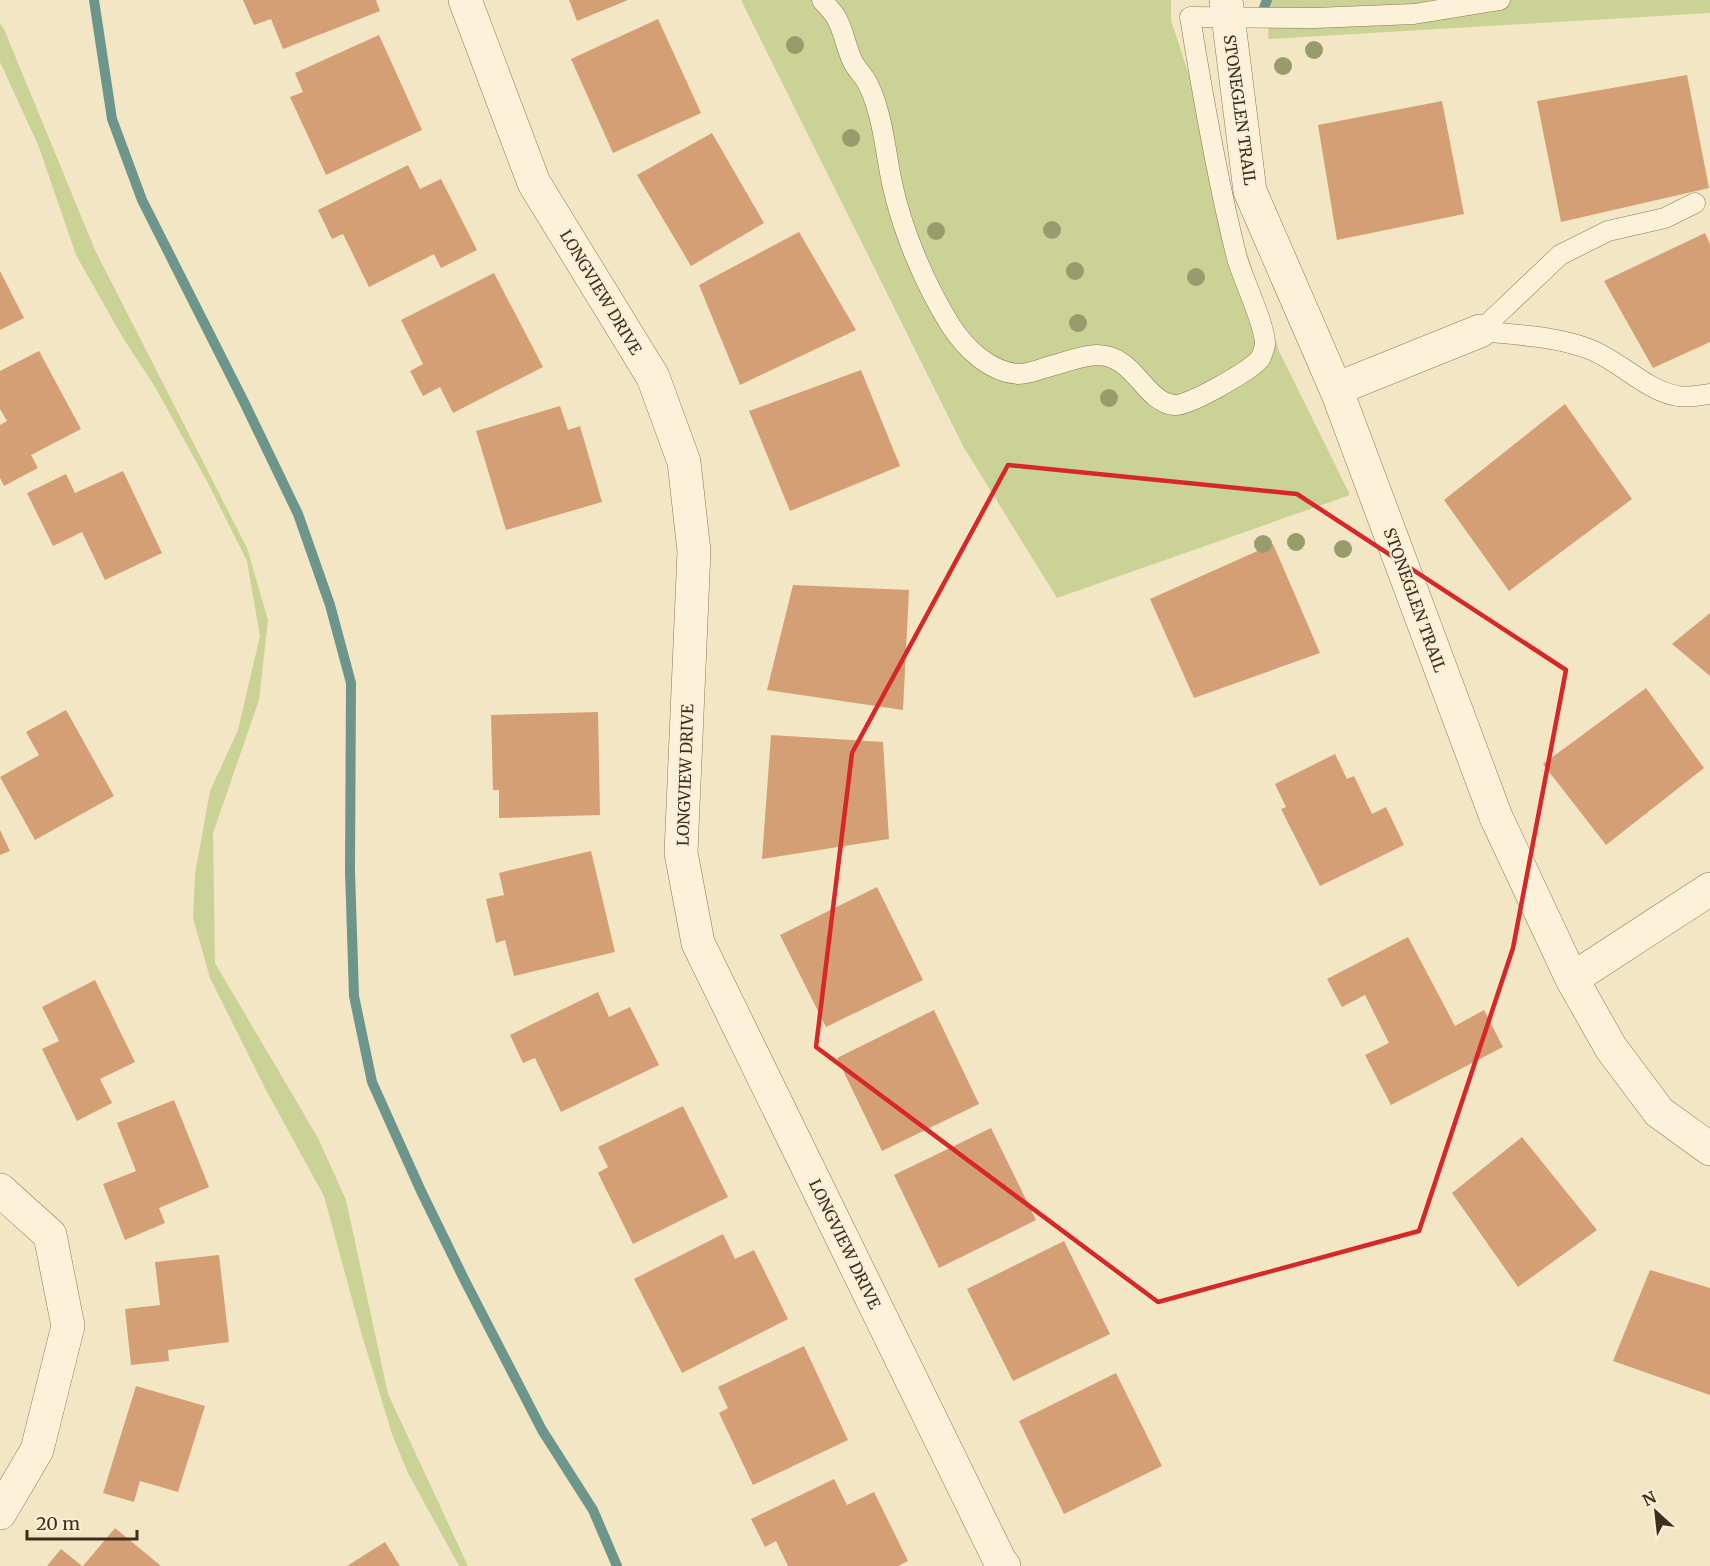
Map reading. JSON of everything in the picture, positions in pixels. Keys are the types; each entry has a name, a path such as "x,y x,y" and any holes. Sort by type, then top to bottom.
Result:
{"street":[{"name":"LONGVIEW DRIVE","path":"465,0 534,183 653,377 684,462 694,551 681,853 699,943 1004,1566"},
{"name":"STONEGLEN TRAIL","path":"1227,9 1250,191 1336,388 1496,817 1572,979 1611,1048 1659,1112 1710,1149"},
{"path":"1336,388 1480,331"},
{"path":"1572,979 1710,889"},
{"path":"0,1190 50,1235 68,1326 37,1450 0,1513"}],"lane":[{"path":"822,0 836,18 853,62 867,84 877,108 886,143 892,183 929,286 952,327 969,349 986,363 1004,371 1021,374 1085,356 1104,355 1122,362 1157,398 1175,405 1196,399 1250,367 1261,358 1265,345 1263,331 1238,262 1223,197 1204,109 1190,17 1227,9 1315,18 1414,14 1500,0"},
{"path":"1480,331 1560,255 1608,231 1665,218 1695,203"},
{"path":"1480,331 1557,339 1590,349 1657,388 1677,396 1710,394"}],"highlighted area":[{"path":"1008,465 1297,494 1566,670 1513,948 1419,1231 1158,1302 816,1047 852,753"}],"green space":[{"path":"741,0 1171,0 1171,20 1279,351 1350,495 1057,598 963,446"},
{"path":"1270,0 1710,0 1710,13 1268,39"},
{"path":"0,24 95,250 247,548 268,620 259,700 213,833 215,963 318,1138 346,1200 388,1394 468,1566 459,1566 408,1473 392,1434 361,1332 324,1196 267,1092 210,978 193,918 195,874 210,791 238,730 260,636 247,561 209,485 154,385 123,338 76,255 39,147 0,62"}],"building":[{"path":"243,0 376,0 380,11 283,49 271,19 254,25"},
{"path":"569,0 628,0 577,21"},
{"path":"658,19 701,113 613,153 571,59"},
{"path":"379,35 422,130 326,175 290,97 303,92 295,73"},
{"path":"1687,75 1709,188 1561,222 1537,101"},
{"path":"1442,101 1464,214 1337,240 1318,125"},
{"path":"712,133 764,223 691,266 637,175"},
{"path":"408,165 420,189 441,179 477,250 441,268 434,254 369,287 343,234 332,239 318,210"},
{"path":"799,232 856,330 740,385 699,285"},
{"path":"1705,233 1710,244 1710,342 1653,368 1604,281"},
{"path":"0,271 24,318 0,330"},
{"path":"494,273 543,367 453,413 440,387 423,396 410,371 423,364 401,320"},
{"path":"39,351 81,429 31,455 38,468 4,486 0,478 0,425 7,421 0,409 0,371"},
{"path":"861,370 900,466 790,511 749,411"},
{"path":"1565,404 1632,499 1509,591 1444,500"},
{"path":"560,406 568,430 580,426 602,502 506,530 476,431"},
{"path":"123,471 162,553 105,580 82,532 53,546 27,493 66,474 75,493"},
{"path":"1273,544 1320,653 1194,698 1150,599"},
{"path":"793,585 909,590 903,710 767,690"},
{"path":"1710,613 1710,676 1672,644"},
{"path":"1646,688 1704,768 1606,845 1543,764"},
{"path":"66,710 114,796 35,840 0,777 39,755 26,732"},
{"path":"598,712 600,815 499,818 499,790 493,790 491,715"},
{"path":"771,735 883,742 889,839 762,859"},
{"path":"1335,754 1347,779 1354,776 1372,814 1386,807 1404,845 1320,886 1281,809 1286,807 1275,784"},
{"path":"0,830 10,851 0,855"},
{"path":"591,851 615,952 514,976 505,940 496,943 486,899 504,895 499,873"},
{"path":"877,887 923,980 826,1027 780,935"},
{"path":"1408,937 1455,1026 1484,1010 1503,1047 1391,1105 1365,1055 1389,1043 1365,995 1342,1007 1327,979"},
{"path":"95,980 135,1062 100,1079 112,1103 77,1121 42,1049 59,1041 42,1007"},
{"path":"598,992 609,1017 630,1007 659,1065 561,1112 535,1058 523,1063 510,1035"},
{"path":"934,1010 979,1104 882,1151 837,1058"},
{"path":"174,1100 209,1187 159,1208 165,1223 125,1240 103,1184 136,1171 117,1123"},
{"path":"683,1106 728,1197 633,1244 598,1173 608,1167 598,1147"},
{"path":"991,1128 1036,1220 939,1268 894,1175"},
{"path":"1522,1137 1597,1230 1518,1287 1452,1193"},
{"path":"723,1234 735,1259 754,1250 788,1319 682,1373 634,1279"},
{"path":"1064,1241 1110,1334 1013,1381 967,1289"},
{"path":"219,1255 229,1342 168,1350 169,1361 131,1365 125,1309 160,1305 155,1262"},
{"path":"1650,1270 1710,1288 1710,1395 1613,1361"},
{"path":"804,1346 848,1440 753,1485 719,1413 728,1408 718,1387"},
{"path":"1116,1373 1162,1466 1064,1514 1019,1421"},
{"path":"136,1386 205,1406 178,1492 140,1481 134,1502 103,1493"},
{"path":"834,1479 847,1505 874,1492 908,1561 898,1566 788,1566 776,1541 765,1547 751,1519"},
{"path":"115,1528 161,1566 83,1566"},
{"path":"385,1542 400,1566 347,1566"},
{"path":"61,1549 82,1566 47,1566"}],"waterway":[{"path":"94,0 112,119 142,200 298,514 330,605 351,683 350,871 354,996 372,1082 464,1279 542,1430 593,1510 617,1566"},
{"path":"1260,18 1267,0"}]}
